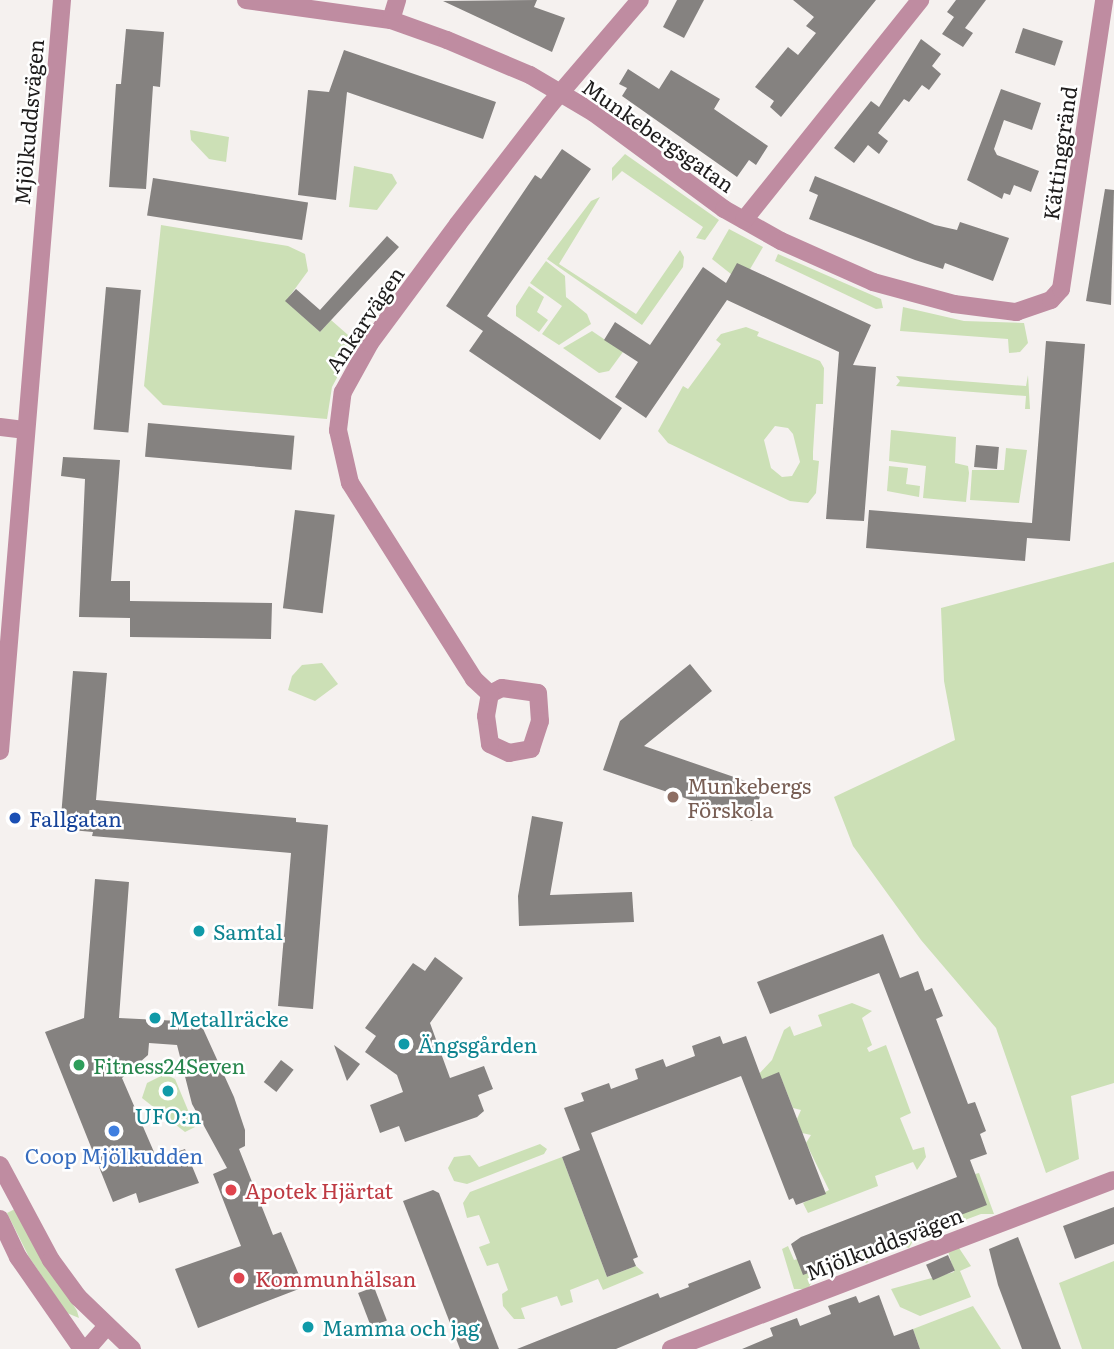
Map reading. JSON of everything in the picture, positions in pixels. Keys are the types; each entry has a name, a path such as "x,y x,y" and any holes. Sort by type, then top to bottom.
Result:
{"street":[{"name":"Mjölkuddsvägen","path":"0,751 24,430 62,0"},
{"name":"Munkebergsgatan","path":"246,0 391,20 530,75 744,220 873,282 954,304 1016,313 1042,304"},
{"path":"391,20 397,0"},
{"name":"Ankarvägen","path":"490,694 474,679 350,483 340,451 340,403 345,384 370,343 560,93 640,0"},
{"path":"744,220 920,0"},
{"name":"Kättinggränd","path":"1042,304 1060,289 1104,0"},
{"path":"0,427 24,430"},
{"path":"0,1165 51,1260 107,1326 132,1349"},
{"name":"Mjölkuddsvägen","path":"671,1349 1113,1180"},
{"path":"0,1219 18,1258 84,1349 107,1326"}],"green space":[{"path":"190,130 229,137 226,162 209,159 191,140"},
{"path":"625,154 719,220 705,240 696,238 703,227 622,171 612,181 612,168"},
{"path":"354,166 392,174 397,183 377,210 349,207"},
{"path":"600,197 559,264 636,314 680,250 684,257 683,267 642,325 547,259 591,201"},
{"path":"161,225 288,246 305,254 308,271 286,301 320,332 331,320 356,342 332,387 327,419 163,405 144,386"},
{"path":"729,229 763,247 746,276 736,278 712,259"},
{"path":"778,254 881,299 883,308 876,309 775,261"},
{"path":"546,261 565,276 566,297 587,314 591,324 559,345 542,334 562,306 530,283"},
{"path":"529,286 544,297 537,312 548,320 539,332 516,316 516,306"},
{"path":"903,307 964,321 1024,323 1028,343 1020,352 1009,353 1008,339 900,331"},
{"path":"746,327 759,332 757,336 820,361 824,368 823,404 816,404 813,460 819,461 816,493 808,503 790,501 668,443 658,431 683,386 688,389 721,344 716,340 721,334","holes":["775,426 788,428 793,434 800,462 792,476 782,477 771,468 764,440"]},
{"path":"592,331 623,352 609,371 599,373 563,348"},
{"path":"1028,375 1030,409 1025,409 1026,396 896,386 900,381 896,376 1026,386"},
{"path":"891,430 956,437 955,463 968,466 966,502 923,498 926,466 889,461"},
{"path":"1006,448 1027,450 1019,503 970,500 972,470 1004,470"},
{"path":"889,466 908,468 906,484 920,486 919,497 887,491"},
{"path":"1114,562 1114,1083 1071,1096 1079,1159 1046,1173 996,1028 921,940 853,846 834,797 955,740 944,681 941,608"},
{"path":"322,663 338,684 315,701 288,690 292,676 302,665"},
{"path":"852,1003 872,1011 862,1018 872,1045 867,1048 869,1052 886,1045 911,1113 900,1118 913,1150 924,1147 926,1157 917,1170 913,1162 875,1176 878,1186 808,1213 803,1203 829,1190 806,1143 811,1135 802,1133 797,1119 801,1110 793,1108 779,1073 760,1080 758,1075 772,1060 784,1030 790,1026 794,1036 822,1026 818,1015"},
{"path":"165,1074 175,1079 195,1127 185,1132 142,1098 147,1083"},
{"path":"540,1144 547,1149 544,1154 467,1184 454,1181 448,1168 454,1157 470,1155 479,1167"},
{"path":"562,1157 607,1277 636,1266 644,1273 603,1290 598,1279 570,1290 573,1302 561,1306 557,1296 521,1308 525,1319 514,1319 503,1306 502,1294 508,1290 498,1263 487,1266 479,1247 490,1243 479,1215 467,1218 463,1203 470,1192"},
{"path":"979,1173 994,1214 981,1214 914,1239 909,1248 900,1245 873,1255 867,1263 856,1261 815,1276 808,1289 794,1289 782,1249 788,1246 794,1260 986,1205 975,1174"},
{"path":"15,1209 79,1318 67,1313 29,1257 7,1213"},
{"path":"957,1245 971,1266 960,1271 971,1297 920,1316 900,1307 891,1289 954,1272 948,1251"},
{"path":"1114,1261 1114,1349 1082,1349 1059,1283"},
{"path":"973,1306 1001,1349 920,1349 913,1329"}],"building":[{"path":"537,0 534,7 565,18 552,52 443,1"},
{"path":"677,0 704,0 684,38 663,27"},
{"path":"793,0 876,0 781,117 770,107 774,101 755,87 788,47 798,55 816,33 806,26 814,17"},
{"path":"956,0 986,0 965,28 973,33 963,47 942,34 954,17 947,12"},
{"path":"1023,28 1063,41 1055,66 1015,53"},
{"path":"126,29 164,32 160,87 153,86 146,189 109,187 116,84 121,84"},
{"path":"921,39 941,54 932,66 941,74 929,90 922,85 909,102 904,99 878,133 888,141 879,154 868,145 854,163 834,148 871,101 879,107"},
{"path":"344,50 496,102 483,139 347,92 336,200 298,195 308,90 329,92"},
{"path":"628,69 659,89 671,70 720,99 714,109 768,146 756,165 749,160 737,177 622,96 627,88 619,84"},
{"path":"1001,89 1041,103 1032,130 1004,120 994,149 997,155 1039,171 1031,192 1014,185 1010,195 1004,193 1002,199 967,180"},
{"path":"562,149 591,169 487,316 622,408 600,440 469,351 483,331 446,306 535,175 541,179"},
{"path":"815,176 935,225 957,230 960,222 1009,238 993,281 945,263 943,269 915,260 809,219 818,195 809,191"},
{"path":"153,178 308,203 302,240 147,216"},
{"path":"1105,189 1114,190 1111,305 1086,301"},
{"path":"387,236 399,247 320,332 285,301 296,289 320,310"},
{"path":"737,263 871,325 853,365 876,367 864,521 826,519 839,352 727,300 646,418 615,397 638,362 604,340 615,322 650,345 703,267 726,283"},
{"path":"106,287 141,290 128,433 94,429"},
{"path":"1046,341 1085,344 1070,541 1027,538 1025,561 866,548 869,510 1032,523"},
{"path":"148,423 294,436 291,470 145,457"},
{"path":"976,445 999,447 997,469 974,467"},
{"path":"63,457 120,460 111,581 130,581 130,601 272,603 271,639 130,637 130,618 79,617 85,479 61,476"},
{"path":"295,510 335,515 323,613 283,608"},
{"path":"690,664 712,691 644,746 763,787 752,821 603,770 620,721"},
{"path":"73,671 107,673 96,800 296,818 296,822 328,825 313,1009 278,1006 291,853 92,836 93,832 60,829"},
{"path":"532,816 563,822 550,895 632,892 634,922 519,926 518,896"},
{"path":"95,879 129,882 119,1018 200,1022 234,1097 245,1130 245,1146 239,1149 273,1235 281,1232 304,1287 198,1328 175,1269 241,1246 213,1174 227,1168 192,1104 177,1045 149,1043 148,1055 122,1078 157,1159 185,1149 199,1183 139,1203 136,1193 113,1202 45,1032 84,1018"},
{"path":"883,934 900,978 918,971 925,991 932,988 943,1016 936,1019 968,1104 975,1102 986,1131 980,1134 987,1154 970,1160 987,1205 803,1275 791,1244 801,1237 957,1177 879,973 770,1014 757,982"},
{"name":"Ängsgården","path":"435,957 463,978 430,1023 450,1078 484,1066 493,1089 478,1095 484,1111 477,1117 405,1142 399,1126 380,1133 370,1105 403,1092 397,1075 365,1052 376,1036 365,1028 413,963 425,971"},
{"path":"720,1036 723,1044 746,1036 762,1079 779,1072 826,1194 796,1205 793,1198 789,1200 741,1076 591,1133 638,1257 633,1259 636,1266 607,1277 562,1157 580,1150 564,1108 584,1101 581,1093 609,1083 611,1089 638,1079 635,1069 663,1059 666,1067 695,1056 692,1046"},
{"path":"334,1045 360,1064 347,1081"},
{"path":"281,1060 294,1070 276,1092 264,1082"},
{"path":"433,1190 439,1193 499,1349 460,1349 403,1201"},
{"path":"1114,1207 1114,1244 1075,1259 1063,1226"},
{"path":"1018,1237 1061,1349 1022,1349 998,1285 989,1249"},
{"path":"948,1255 955,1271 933,1280 926,1265"},
{"path":"750,1260 761,1288 616,1349 517,1349 658,1293 660,1298 689,1287 688,1284"},
{"path":"374,1287 387,1321 371,1327 358,1293"},
{"path":"879,1295 894,1336 913,1329 920,1349 742,1349 773,1336 770,1328 797,1318 800,1326 831,1314 828,1306 856,1296 859,1303"}],"place":[{"name":"Munkebergs Förskola","path":"673,797"},
{"name":"Fallgatan","path":"15,818"},
{"name":"Samtal","path":"199,931"},
{"name":"Metallräcke","path":"155,1018"},
{"name":"Ängsgården","path":"404,1044"},
{"name":"Fitness24Seven","path":"79,1065"},
{"name":"UFO:n","path":"168,1091"},
{"name":"Coop Mjölkudden","path":"114,1131"},
{"name":"Apotek Hjärtat","path":"231,1190"},
{"name":"Kommunhälsan","path":"239,1278"},
{"name":"Mamma och jag","path":"308,1327"}]}
